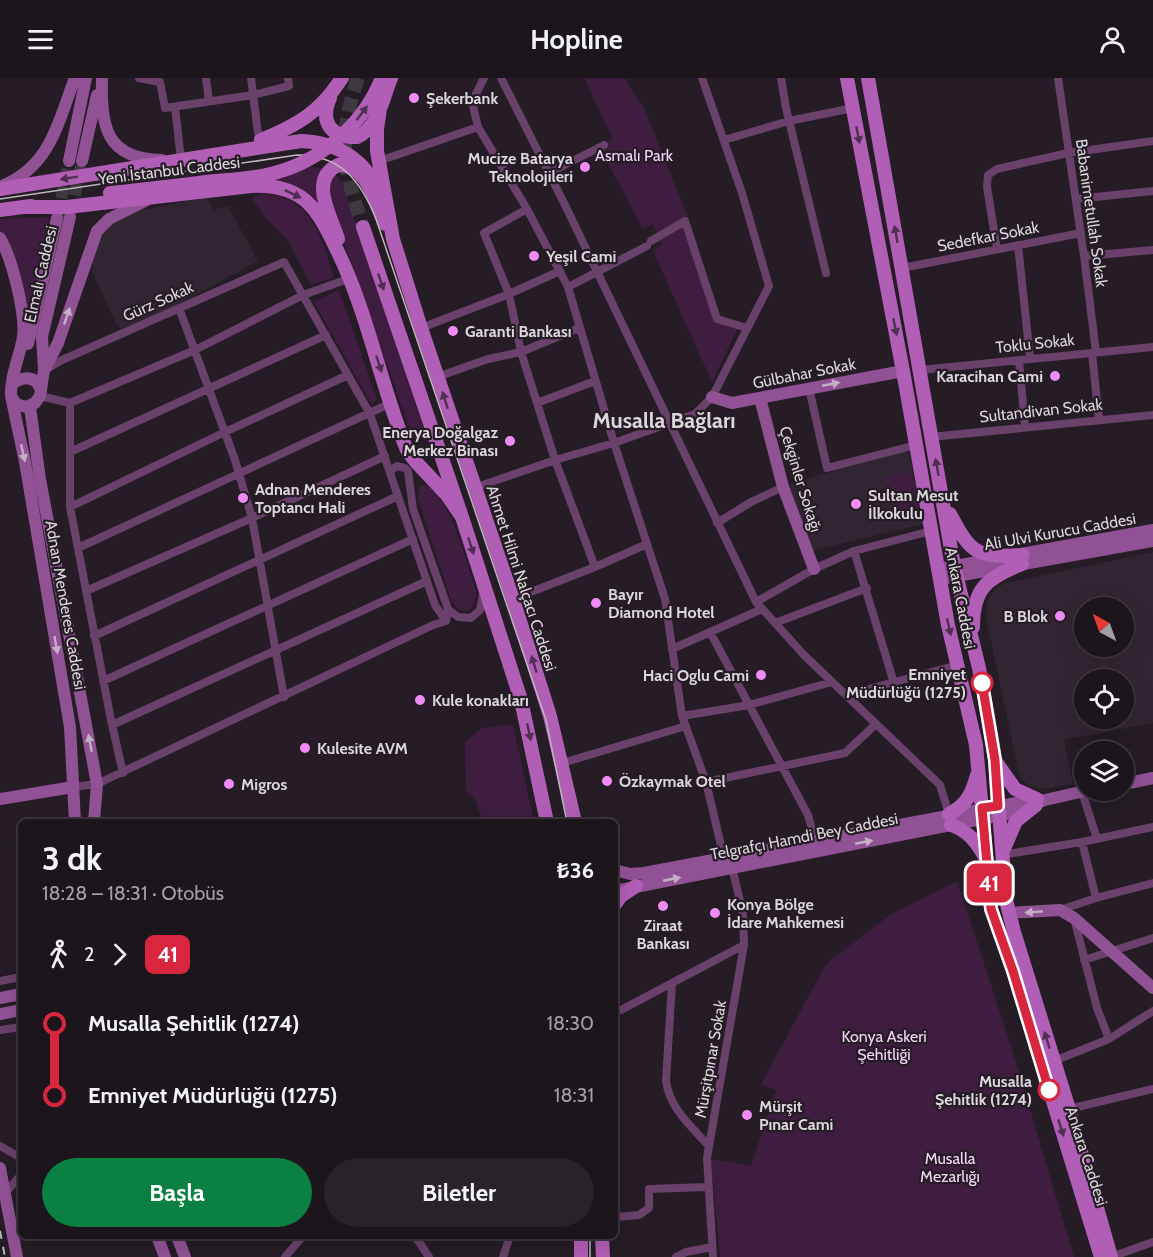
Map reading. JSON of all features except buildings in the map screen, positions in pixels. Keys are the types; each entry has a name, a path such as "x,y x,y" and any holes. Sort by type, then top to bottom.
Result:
{"main road":[{"path":"0,188 34,167 48,148 75,78"},
{"path":"69,161 86,78"},
{"path":"101,78 104,124 113,144 136,157 151,160 181,160"},
{"path":"82,161 101,78"},
{"path":"342,78 332,94 326,109 326,118 334,132 348,137 357,137 369,129 391,78"},
{"name":"Yeni İstanbul Caddesi","path":"0,210 110,193 265,175 299,164 334,143 364,110 382,78"},
{"name":"Ankara Caddesi","path":"847,78 939,574 979,767 991,909 1013,971 1101,1257"},
{"name":"Ankara Caddesi","path":"868,78 955,571 979,668 995,760 1003,884 1009,914 1069,1109 1111,1257"},
{"path":"230,151 285,131 320,107 332,94"},
{"name":"Ahmet Hilmi Nalçacı Caddesi","path":"381,102 377,129 379,161 393,239 474,488 513,599 562,763 575,818"},
{"path":"230,151 301,141 327,145 350,155 362,164 375,184 393,239"},
{"name":"Yeni İstanbul Caddesi","path":"0,188 230,151"},
{"path":"393,239 360,173 344,165 338,165 330,170 322,183 323,193 408,450 416,462 447,495 462,517"},
{"path":"23,207 67,207 252,186 284,189 310,205 330,234 351,278"},
{"path":"7,392 21,407 30,406 40,393 44,372 58,343 97,231 109,219 153,198"},
{"name":"Elmalı Caddesi","path":"7,392 29,341 64,218 42,337 44,372"},
{"path":"363,227 522,700 546,819"},
{"path":"0,238 6,248 13,272 24,335 7,392"},
{"name":"Gülbahar Sokak","path":"712,397 732,403 903,371"},
{"path":"7,392 19,379 29,378 37,383 40,393"},
{"name":"Adnan Menderes Caddesi","path":"7,392 25,462 70,726 75,819"},
{"name":"Çekginler Sokağı","path":"760,398 783,487 814,568"},
{"name":"Adnan Menderes Caddesi","path":"30,406 40,479 97,784 94,819"},
{"path":"943,501 963,539 975,551 1022,560"},
{"name":"Ali Ulvi Kurucu Caddesi","path":"1022,560 1153,530"},
{"name":"Ali Ulvi Kurucu Caddesi","path":"939,574 1153,541"},
{"path":"979,668 973,627 979,594 983,586 996,575 1022,560"},
{"path":"995,760 1015,789 1039,802 1016,821 1001,855"},
{"path":"979,767 971,795 950,820 971,836 987,861"},
{"path":"1134,782 1153,778"},
{"path":"0,799 73,787"},
{"name":"Telgrafçı Hamdi Bey Caddesi","path":"618,871 637,874 728,862 999,810 1015,812 1039,802 1074,794"},
{"name":"Telgrafçı Hamdi Bey Caddesi","path":"618,890 815,840 950,820"},
{"path":"618,900 636,886"},
{"path":"1009,914 1060,910 1074,918 1153,988"},
{"path":"0,998 18,995"},
{"path":"0,1014 18,1011"},
{"path":"0,1168 17,1257"},
{"path":"158,1239 165,1257"},
{"path":"178,1239 185,1257"},
{"path":"581,1239 581,1257"},
{"path":"602,1239 603,1257"}],"street":[{"path":"139,78 160,80 165,108 289,86 288,78"},
{"path":"206,78 209,101"},
{"path":"251,78 259,141"},
{"path":"379,161 478,127 472,102 484,78"},
{"path":"501,78 759,605 804,655 939,785 950,820"},
{"path":"474,488 669,424 694,414 712,397 769,286 742,193 702,78"},
{"path":"781,78 789,121 826,273"},
{"name":"Babanimetullah Sokak","path":"1058,78 1084,256 1099,420"},
{"path":"175,107 181,160"},
{"path":"724,140 789,121 853,108"},
{"name":"Mürşitpınar Sokak","path":"478,127 527,209 568,287 614,443 665,600 682,716 706,782 743,914 744,945 708,1146 712,1257"},
{"path":"997,249 987,187 988,176 997,169 1068,153 1153,141"},
{"path":"549,173 604,145"},
{"path":"1076,199 1153,191"},
{"path":"527,209 484,233 509,294 521,352 555,460 594,567"},
{"path":"568,287 597,273 685,221 717,319 747,328"},
{"name":"Sedefkar Sokak","path":"902,267 1081,233"},
{"path":"1018,245 1030,358"},
{"path":"1084,256 1153,250"},
{"name":"Gürz Sokak","path":"44,372 62,360 284,262 303,295"},
{"path":"421,328 509,294 560,271"},
{"path":"40,393 70,403 195,350 303,295 351,278"},
{"path":"303,295 370,414 435,605 446,621"},
{"path":"179,308 225,432 252,518 284,697"},
{"path":"437,376 488,359 521,352 579,328"},
{"path":"70,452 326,335"},
{"path":"1153,347 1153,353"},
{"name":"Toklu Sokak","path":"920,370 1153,347"},
{"path":"1018,360 1025,426"},
{"path":"70,507 348,375"},
{"path":"537,403 595,381"},
{"path":"809,388 827,468 916,445"},
{"path":"70,403 70,507 123,773"},
{"path":"78,548 391,403"},
{"name":"Sultandivan Sokak","path":"932,437 1153,414"},
{"path":"86,591 385,456"},
{"path":"390,471 397,466 405,468 410,476 410,490 416,519 448,609 465,619 477,615 482,605 483,580"},
{"path":"410,490 419,479 436,482"},
{"path":"717,523 751,502 783,487"},
{"path":"94,636 398,496"},
{"path":"672,649 710,632 759,605 814,568 854,551 931,531"},
{"path":"103,681 413,539"},
{"path":"513,599 647,544"},
{"path":"854,551 894,683"},
{"path":"112,725 427,581"},
{"path":"775,623 867,588"},
{"path":"446,621 448,609"},
{"path":"73,787 97,784 123,773 433,625 446,621"},
{"path":"710,632 808,815 815,840"},
{"path":"846,695 958,665"},
{"path":"682,716 749,705 832,682"},
{"path":"706,782 845,753 876,724"},
{"path":"562,763 686,726"},
{"path":"1088,801 1097,839"},
{"path":"1001,855 1082,842 1153,827"},
{"path":"1082,842 1096,898"},
{"path":"1060,910 1153,883"},
{"path":"1074,918 1096,1008 1109,1039"},
{"path":"1084,960 1153,938"},
{"path":"621,1010 744,945"},
{"path":"0,981 18,978"},
{"path":"672,983 666,1081 668,1093 678,1112 708,1146"},
{"path":"1054,1061 1109,1039 1153,1011"},
{"path":"0,1030 18,1027"},
{"path":"1069,1109 1153,1089"},
{"path":"0,1146 18,1156"},
{"path":"5,1193 18,1178"},
{"path":"618,1216 639,1215 648,1208 649,1189 708,1187"},
{"path":"285,1257 300,1239"},
{"path":"417,1239 429,1257"},
{"path":"503,1257 509,1239"},
{"path":"1111,1257 1153,1242"},
{"path":"676,1257 686,1252 712,1247"}],"shaded area":[{"path":"207,197 213,210 228,206 258,261 172,308 121,329 116,324 92,272 93,255 101,233 115,221 138,211"},
{"name":"Sultan Mesut İlkokulu","path":"908,449 923,524 811,551 786,485"},
{"path":"1153,552 1153,723 1134,727 1134,669 1074,669 1074,729 1122,729 1064,740 1073,784 1044,789 1028,785 1021,779 986,617 987,604 997,587 1006,583"}],"green space":[{"name":"Asmalı Park","path":"584,78 624,78 645,110 688,217 716,313 740,323 712,382 653,251 662,245 653,224 643,229 599,146 613,139"},
{"path":"306,167 323,168 320,205 266,181"},
{"path":"334,174 340,179 344,188 426,436 413,439 325,188"},
{"path":"263,194 286,199 305,212 318,232 334,277 311,285 289,242 251,198"},
{"path":"50,217 26,321 4,235 0,230 0,219"},
{"path":"339,290 377,399 372,405 314,302"},
{"path":"911,471 921,519 896,524 885,477"},
{"path":"424,484 433,490 442,501 450,515 462,548 476,591 473,607 468,611 459,610 451,600 418,499 419,487"},
{"path":"513,724 533,819 481,819 476,800 466,791 465,742 482,728"},
{"name":"Musalla Mezarlığı","path":"957,881 1011,1046 1074,1257 720,1257 711,1159 751,1166 776,1090 761,1084 826,964 890,915"}],"tunnel":[{"path":"358,78 347,119 345,153 351,187 363,227"},
{"path":"58,216 69,161"},
{"path":"71,213 82,161"}],"tram line":[{"path":"0,199 297,155 312,156 337,165 356,182 364,193 376,219 546,720 566,819"},
{"path":"590,1239 590,1257"}],"railway":[{"path":"0,1231 5,1257"}],"bus line":[{"name":"41","path":"982,683 995,760 998,806 982,808 991,909 1013,971 1049,1090"}],"place":[{"name":"Şekerbank","path":"414,98"},
{"name":"Mucize Batarya Teknolojileri","path":"585,167"},
{"name":"Yeşil Cami","path":"534,256"},
{"name":"Garanti Bankası","path":"453,331"},
{"name":"Karacihan Cami","path":"1055,376"},
{"name":"Enerya Doğalgaz Merkez Binası","path":"510,441"},
{"name":"Adnan Menderes Toptancı Hali","path":"243,498"},
{"name":"Sultan Mesut İlkokulu","path":"856,504"},
{"name":"Bayır Diamond Hotel","path":"596,603"},
{"name":"B Blok","path":"1060,616"},
{"name":"Haci Oglu Cami","path":"761,675"},
{"name":"Emniyet Müdürlüğü (1275)","path":"982,683"},
{"name":"Kule konakları","path":"420,700"},
{"name":"Kulesite AVM","path":"305,748"},
{"name":"Özkaymak Otel","path":"607,781"},
{"name":"Migros","path":"229,784"},
{"name":"Ziraat Bankası","path":"663,906"},
{"name":"Konya Bölge İdare Mahkemesi","path":"715,913"},
{"name":"Musalla Şehitlik (1274)","path":"1049,1090"},
{"name":"Mürşit Pınar Cami","path":"747,1115"}],"district":[{"name":"Musalla Bağları","path":"664,420"}],"park label":[{"name":"Konya Askeri Şehitliği","path":"884,1045"}]}
